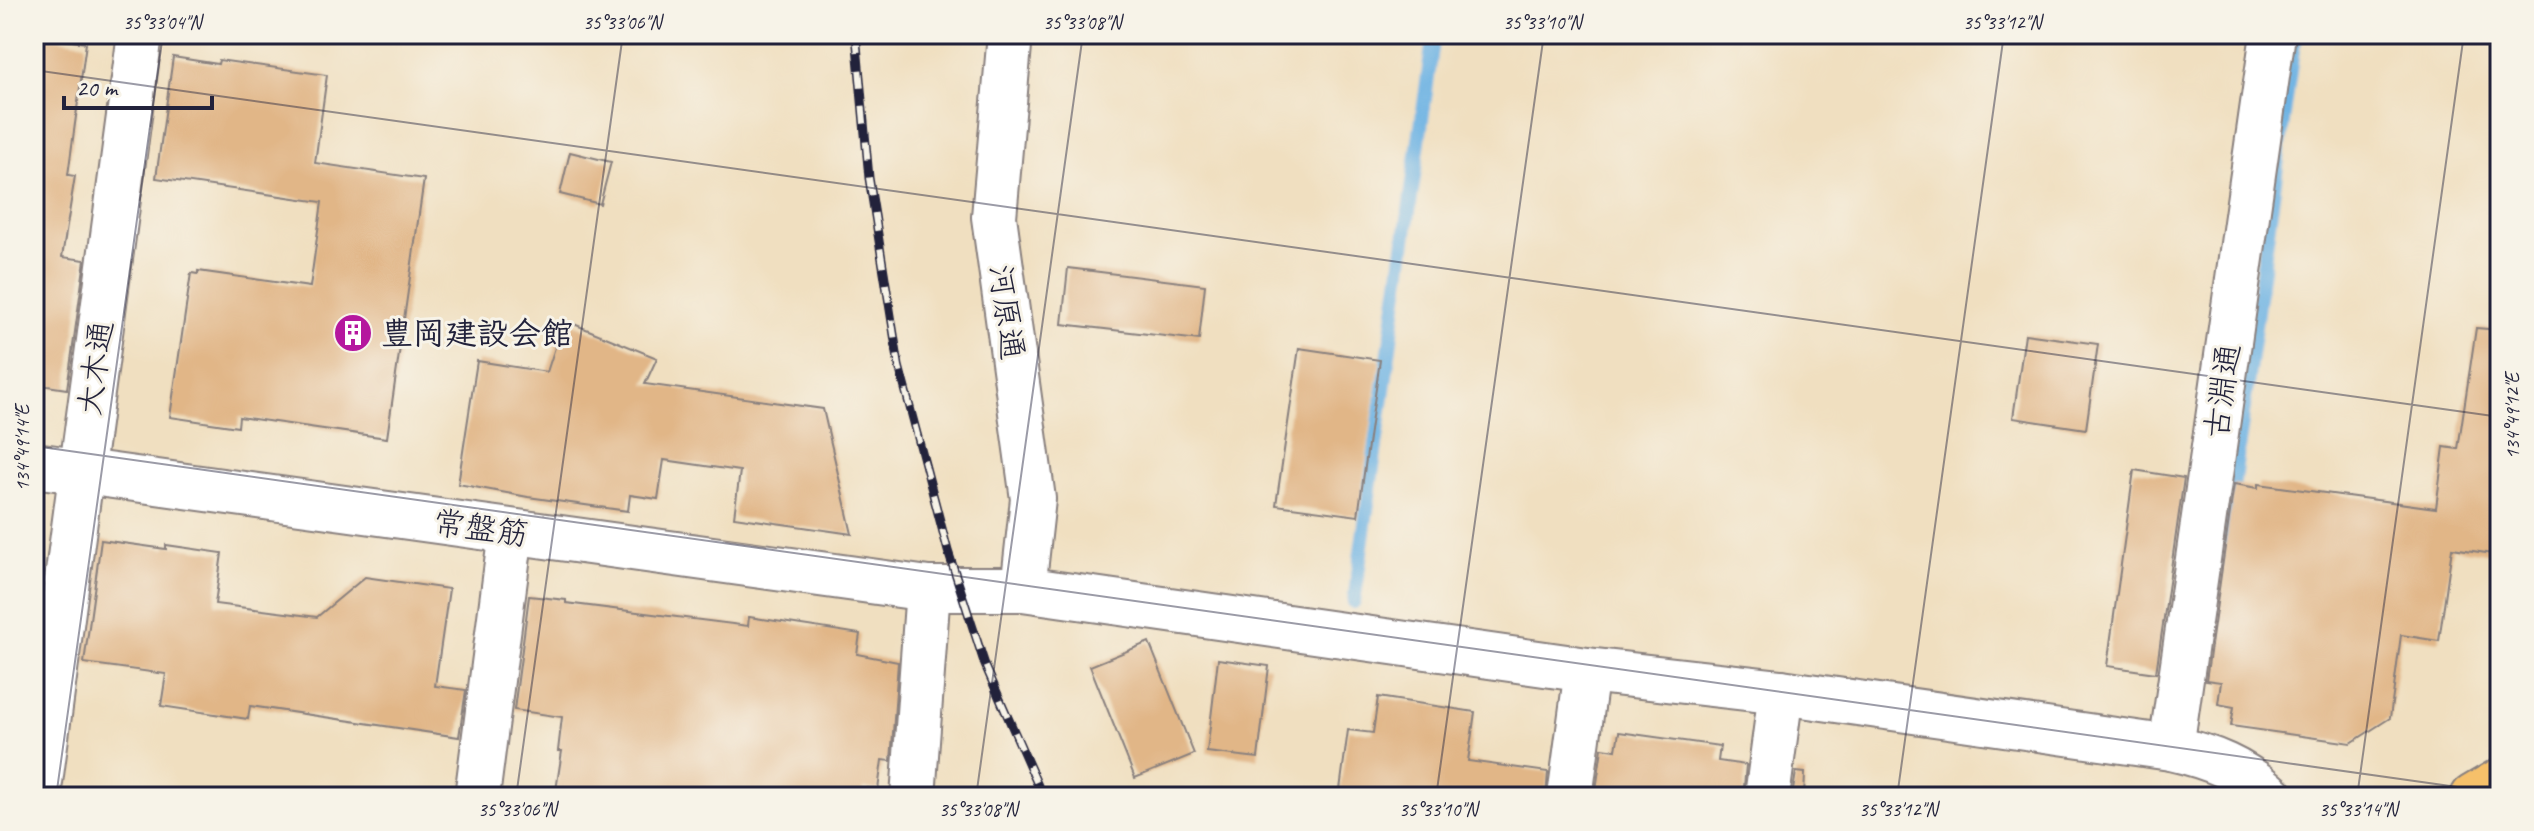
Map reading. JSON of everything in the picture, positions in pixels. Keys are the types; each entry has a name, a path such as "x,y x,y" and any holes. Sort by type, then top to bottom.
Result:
{"main road":[{"path":"2473,797 2500,781"}],"street":[{"name":"大木通","path":"38,797 140,34"},
{"name":"河原通","path":"1010,34 994,217 1033,499 1023,589"},
{"name":"古淵通","path":"2171,748 2273,34"},
{"name":"常盤筋","path":"34,465 928,589 1023,589 1587,670 1781,692 2171,748 2203,755 2230,766 2254,780 2272,797"},
{"path":"477,797 511,532"},
{"path":"913,797 928,589"},
{"path":"1570,797 1587,670"},
{"path":"1767,797 1781,692"}],"building":[{"path":"34,36 86,43 68,175 75,176 62,257 85,260 67,389 34,384"},
{"path":"173,57 327,75 315,163 424,179 387,438 239,417 238,427 170,417 191,273 198,274 198,271 310,287 322,202 156,178"},
{"path":"570,152 611,162 600,204 560,194"},
{"path":"1068,268 1205,285 1199,340 1062,324"},
{"path":"564,320 657,358 645,384 823,409 852,534 734,517 740,471 664,460 658,499 630,495 628,511 458,484 477,361 547,372"},
{"path":"2476,328 2500,330 2500,555 2452,548 2439,641 2401,635 2390,718 2351,743 2231,726 2234,707 2218,704 2221,682 2206,680 2234,484 2258,488 2258,484 2436,508 2444,447 2458,449"},
{"path":"2025,334 2098,344 2086,429 2013,418"},
{"path":"1299,348 1380,360 1358,516 1276,505"},
{"path":"2134,470 2184,478 2156,673 2107,666"},
{"path":"101,540 222,553 215,604 317,617 365,577 449,589 435,686 466,690 459,737 250,706 248,719 161,706 166,674 84,663"},
{"path":"529,596 748,626 749,617 860,634 857,654 898,662 891,761 882,760 878,790 864,788 862,797 555,797 562,751 558,751 562,717 514,710"},
{"path":"1149,642 1194,754 1135,778 1090,666"},
{"path":"1218,659 1269,666 1258,758 1207,752"},
{"path":"1378,697 1475,712 1468,761 1548,772 1546,797 1339,797 1348,730 1373,733"},
{"path":"1619,732 1720,746 1718,761 1746,765 1743,797 1595,797 1602,748 1616,750"},
{"path":"1796,772 1805,773 1804,797 1792,797"}],"waterway":[{"path":"1354,602 1434,34"},
{"path":"2215,618 2295,34"}],"railway":[{"path":"856,34 869,178 899,366 948,551 985,665 1043,797"}],"place":[{"name":"豊岡建設会館","path":"353,333"}]}
